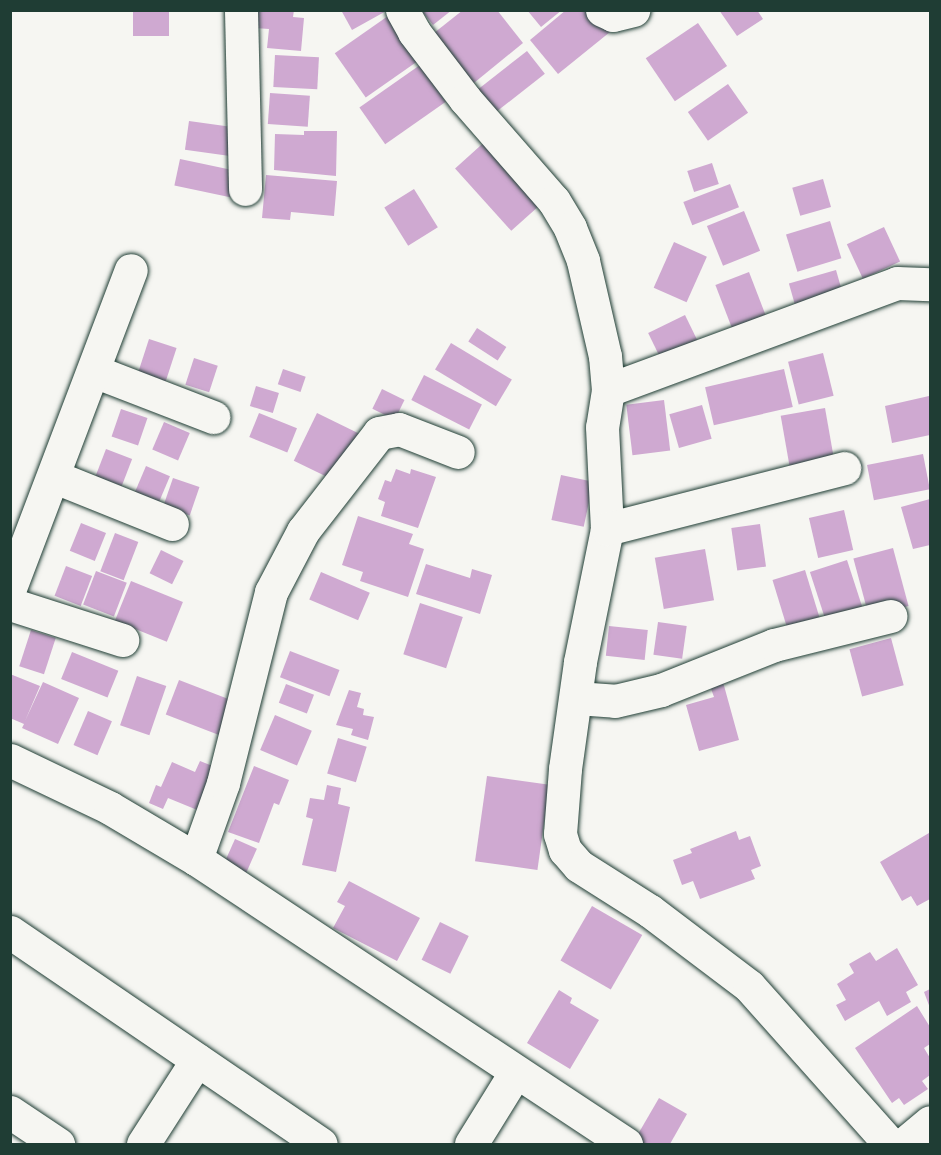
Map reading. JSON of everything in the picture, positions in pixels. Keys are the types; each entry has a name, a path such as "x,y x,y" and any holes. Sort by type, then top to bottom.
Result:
{"street":[{"path":"241,10 245,189"},
{"path":"402,10 414,32 459,91 554,201 570,228 583,261 605,356 608,390 602,427 607,529 576,698 562,811 561,834 565,850 579,866 650,912 749,986 890,1144"},
{"path":"602,10 613,15 633,10"},
{"path":"10,588 56,477 131,270"},
{"path":"608,390 897,283 930,284"},
{"path":"94,371 213,417"},
{"path":"196,859 223,783 271,592 303,531 379,433 399,429 458,452"},
{"path":"607,529 844,468"},
{"path":"56,477 172,524"},
{"path":"10,604 122,640"},
{"path":"576,698 615,701 661,690 774,645 890,616"},
{"path":"10,760 110,808 196,859 515,1073 626,1144"},
{"path":"10,932 321,1144"},
{"path":"143,1144 198,1060"},
{"path":"471,1144 515,1073"},
{"path":"10,1112 58,1144"},
{"path":"904,1144 930,1122"}],"building":[{"path":"133,10 169,10 169,36 133,36"},
{"path":"257,10 294,10 293,17 304,18 301,51 267,48 269,29 255,28"},
{"path":"341,10 388,10 352,30"},
{"path":"421,10 452,10 433,25"},
{"path":"463,10 497,10 523,43 469,87 429,37"},
{"path":"527,10 562,10 541,27"},
{"path":"566,10 593,10 610,32 558,74 530,40"},
{"path":"719,10 757,10 763,19 737,36"},
{"path":"388,16 419,60 366,98 335,53"},
{"path":"698,23 727,66 675,101 646,58"},
{"path":"527,51 545,74 494,113 477,90"},
{"path":"275,55 319,57 317,89 273,87"},
{"path":"420,65 446,102 385,144 359,107"},
{"path":"728,84 748,113 708,141 688,112"},
{"path":"270,93 310,96 308,127 268,124"},
{"path":"189,121 238,128 233,157 185,150"},
{"path":"304,131 337,131 336,176 274,170 275,134 304,135"},
{"path":"490,137 546,199 511,231 455,168"},
{"path":"180,159 236,171 230,197 174,185"},
{"path":"712,163 719,184 694,192 687,171"},
{"path":"266,175 337,181 334,216 291,212 290,220 262,218"},
{"path":"823,179 831,207 800,216 792,188"},
{"path":"730,184 739,207 692,225 683,202"},
{"path":"414,189 438,227 408,246 384,208"},
{"path":"744,211 760,251 723,266 707,226"},
{"path":"830,221 841,258 797,272 786,234"},
{"path":"884,227 900,261 863,279 847,244"},
{"path":"674,242 707,257 687,302 654,288"},
{"path":"836,270 844,298 797,311 789,284"},
{"path":"749,272 766,317 733,330 715,285"},
{"path":"685,315 700,346 663,364 648,333"},
{"path":"477,328 506,347 498,360 468,341"},
{"path":"149,339 177,348 163,389 136,380"},
{"path":"451,343 512,380 496,406 435,370"},
{"path":"823,353 834,396 799,404 788,362"},
{"path":"194,358 218,366 209,392 185,385"},
{"path":"283,369 306,377 300,392 278,384"},
{"path":"784,369 793,407 714,425 705,387"},
{"path":"424,375 482,405 469,429 411,400"},
{"path":"256,386 279,393 273,413 250,406"},
{"path":"382,389 404,400 395,420 372,409"},
{"path":"929,396 930,435 892,443 885,406"},
{"path":"664,400 670,451 632,455 626,405"},
{"path":"702,405 712,439 679,448 669,414"},
{"path":"825,408 834,458 790,466 781,416"},
{"path":"121,409 147,418 138,446 112,436"},
{"path":"259,413 297,428 287,452 249,437"},
{"path":"317,413 362,435 339,483 294,461"},
{"path":"164,422 190,433 178,461 152,450"},
{"path":"106,449 132,459 122,486 96,476"},
{"path":"923,454 930,489 874,500 867,465"},
{"path":"146,466 170,476 158,505 134,495"},
{"path":"396,469 410,474 411,469 436,477 418,528 381,516 385,502 378,499 385,480 391,482"},
{"path":"561,475 593,482 584,527 551,520"},
{"path":"173,478 199,487 190,515 163,506"},
{"path":"930,499 930,545 913,549 901,507"},
{"path":"844,510 853,550 818,558 809,518"},
{"path":"358,516 413,534 409,544 424,549 408,597 360,581 363,572 342,565"},
{"path":"81,523 106,533 95,561 70,551"},
{"path":"760,524 766,567 737,571 731,528"},
{"path":"115,533 138,542 124,580 100,571"},
{"path":"893,548 909,606 869,617 853,559"},
{"path":"705,549 714,600 664,609 655,558"},
{"path":"161,550 183,561 172,584 150,573"},
{"path":"847,560 864,612 827,624 810,572"},
{"path":"426,564 470,578 472,569 492,575 480,614 416,594"},
{"path":"66,566 92,576 81,606 55,596"},
{"path":"805,570 820,620 788,630 772,580"},
{"path":"96,571 127,583 114,616 83,605"},
{"path":"321,572 370,593 358,620 309,600"},
{"path":"131,581 183,602 167,642 115,621"},
{"path":"420,603 463,617 446,668 403,654"},
{"path":"658,622 687,626 682,659 653,655"},
{"path":"609,626 648,630 645,660 606,656"},
{"path":"31,630 56,638 44,674 19,666"},
{"path":"891,638 904,685 862,696 849,649"},
{"path":"290,651 339,670 329,696 280,677"},
{"path":"72,652 118,671 107,698 61,679"},
{"path":"10,674 40,686 25,721 43,682 79,698 58,744 22,728 24,724 10,718"},
{"path":"137,676 166,686 149,735 120,725"},
{"path":"179,680 232,700 219,735 166,715"},
{"path":"723,682 739,740 699,751 686,705 714,697 710,686"},
{"path":"286,684 314,695 307,713 279,703"},
{"path":"349,690 361,693 357,707 364,709 363,715 374,717 368,740 351,735 353,729 336,725"},
{"path":"88,711 112,721 97,755 74,745"},
{"path":"275,715 312,731 297,766 260,750"},
{"path":"338,738 367,747 356,782 327,773"},
{"path":"200,761 220,769 207,814 168,798 163,809 149,803 156,785 161,787 172,762 195,772"},
{"path":"254,766 289,780 279,805 274,803 259,843 228,832"},
{"path":"487,776 549,785 537,870 475,861"},
{"path":"327,785 341,788 338,804 350,807 336,872 302,865 313,819 306,817 310,798 324,800"},
{"path":"736,831 739,840 750,836 761,866 751,870 755,879 700,899 693,881 682,885 673,860 692,853 690,849"},
{"path":"929,833 930,899 917,906 911,896 902,901 880,862"},
{"path":"235,839 257,849 244,878 222,868"},
{"path":"349,881 420,918 397,961 333,928 345,906 337,902"},
{"path":"592,906 642,935 611,990 560,961"},
{"path":"440,922 469,936 450,974 422,960"},
{"path":"897,948 918,985 906,992 911,1002 887,1016 879,1001 845,1021 836,1005 846,1000 837,984 854,973 849,964 870,952 876,961"},
{"path":"930,989 930,1008 924,992"},
{"path":"559,990 572,998 570,1003 599,1020 570,1069 527,1043"},
{"path":"917,1006 930,1027 930,1044 924,1048 930,1058 930,1075 922,1081 928,1089 904,1105 899,1098 892,1103 855,1048"},
{"path":"659,1098 687,1114 670,1144 641,1144 634,1141"}]}
